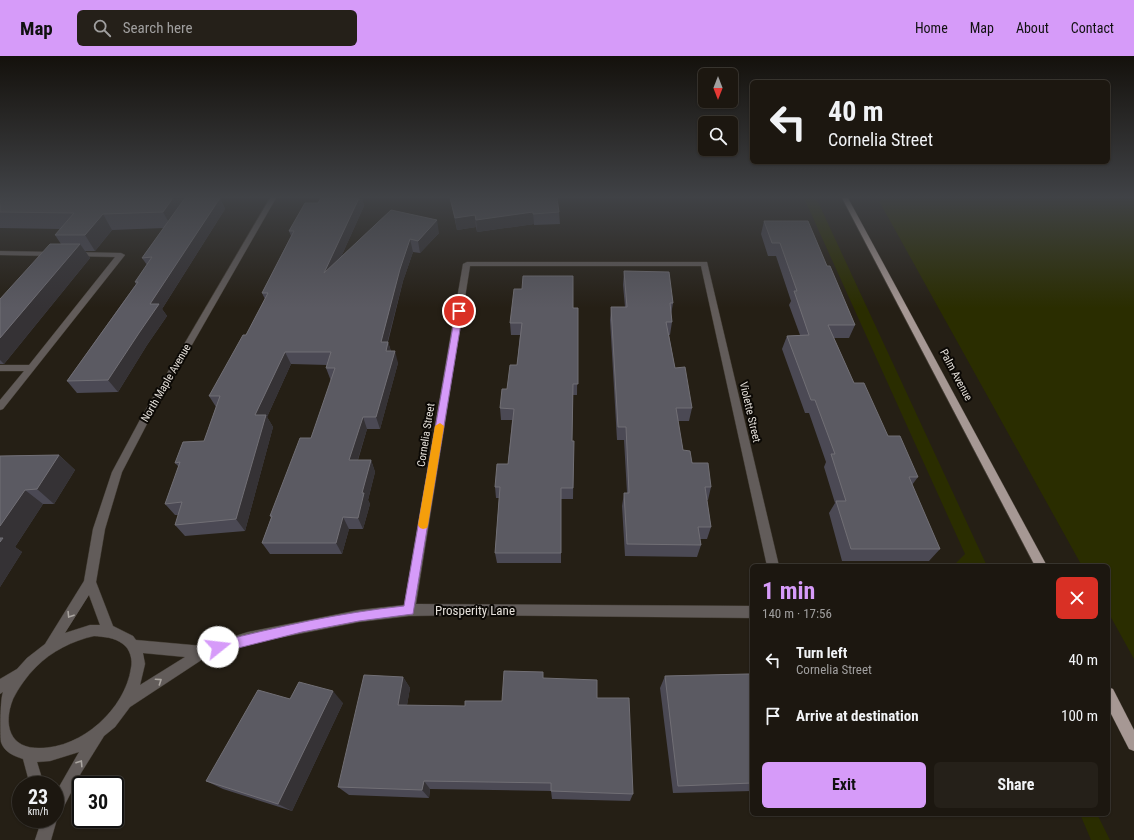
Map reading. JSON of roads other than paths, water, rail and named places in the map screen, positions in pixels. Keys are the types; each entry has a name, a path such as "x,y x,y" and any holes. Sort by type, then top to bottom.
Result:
{"main road":[{"name":"Palm Avenue","path":"864,235 1040,564"},
{"path":"1110,698 1134,744"}],"street":[{"name":"North Maple Avenue","path":"49,648 90,582 99,529 117,472 145,419 252,235"},
{"path":"0,253 121,254 0,407"},
{"name":"Violette Street","path":"467,264 704,264 773,564"},
{"name":"Cornelia Street","path":"409,610 467,264"},
{"path":"0,368 31,368"},
{"name":"North Maple Avenue","path":"90,582 108,630"},
{"name":"Prosperity Lane","path":"126,702 202,652 248,638 302,626 359,616 409,610 466,609 750,612"},
{"name":"North Maple Avenue","path":"94,630 108,630 118,633 127,638 134,646 138,655 138,677 126,702 110,722 100,731 82,743 51,754 28,754 14,748 2,736 2,711 9,691 22,672 34,659 49,648 79,633 94,630"},
{"name":"Prosperity Lane","path":"134,646 202,652"},
{"path":"0,686 22,672"},
{"name":"North Maple Avenue","path":"64,791 76,768 100,731"},
{"path":"28,754 34,776"}]}
